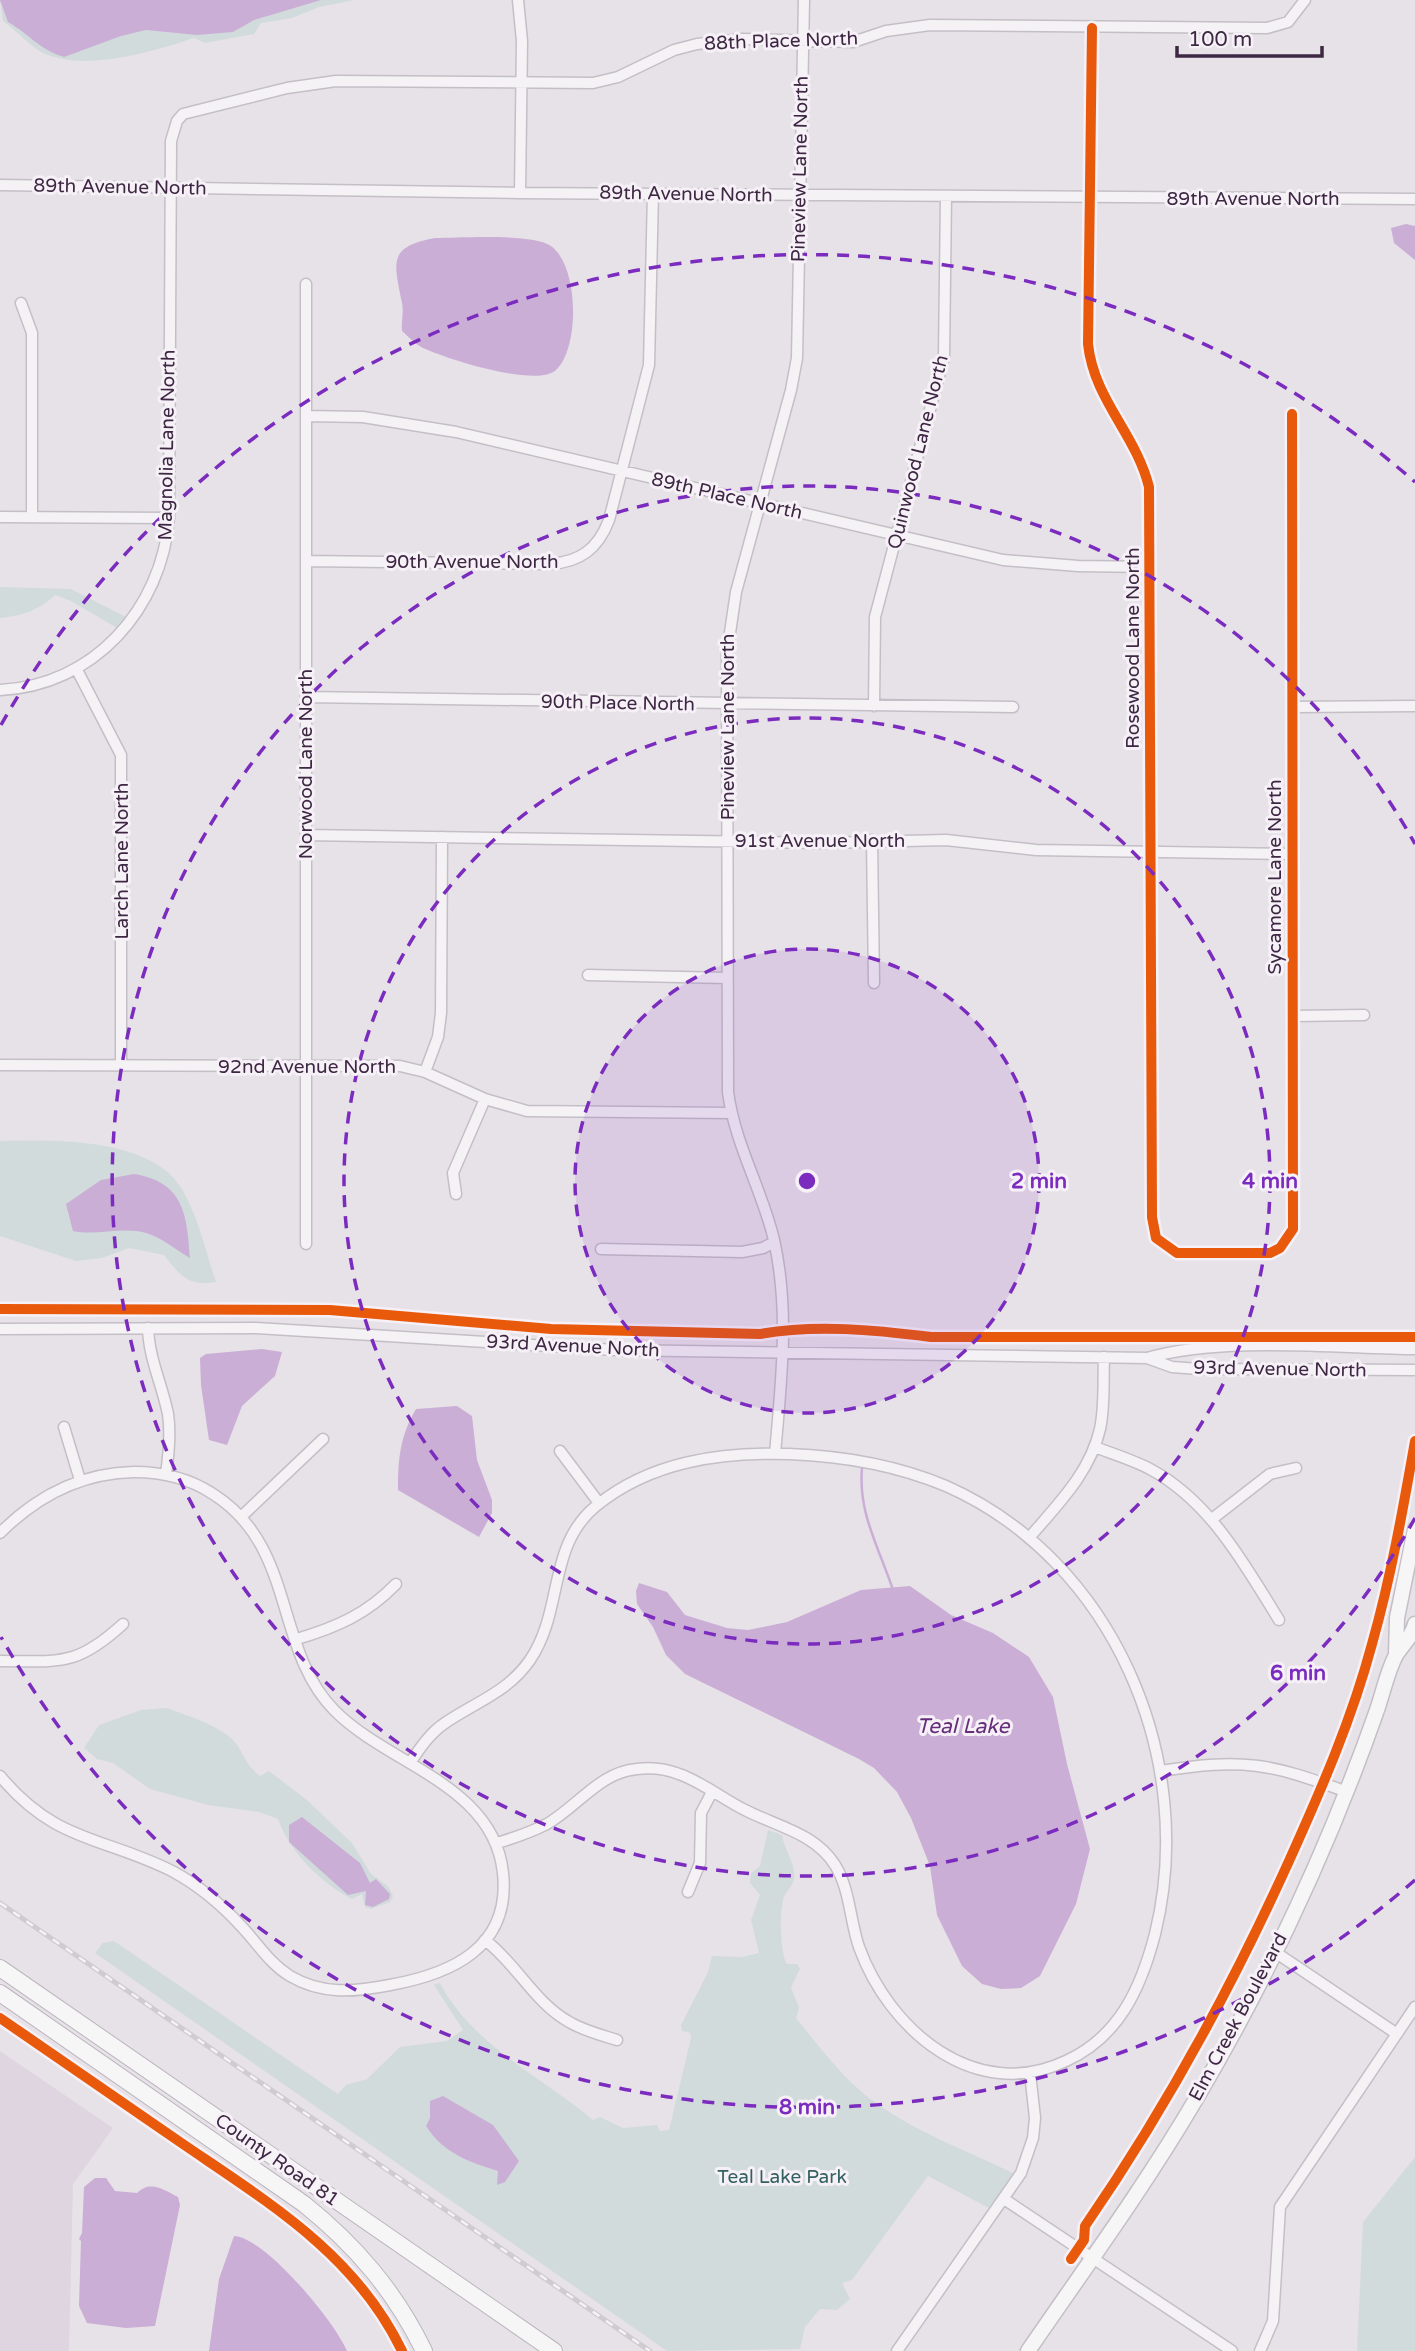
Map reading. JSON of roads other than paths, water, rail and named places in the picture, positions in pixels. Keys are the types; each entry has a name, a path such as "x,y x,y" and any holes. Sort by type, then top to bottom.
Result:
{"highway":[{"name":"County Road 81","path":"0,1968 554,2351"},
{"name":"County Road 81","path":"0,1993 304,2204 344,2236 394,2298 424,2351"}],"main road":[{"name":"Elm Creek Boulevard","path":"1396,1656 1397,1618 1415,1530"},
{"name":"Elm Creek Boulevard","path":"1028,2351 1195,2100 1275,1952 1347,1792 1396,1656 1413,1632 1415,1624"}],"street":[{"path":"518,0 522,83 520,193"},
{"name":"Pineview Lane North","path":"775,1454 783,1353 783,1306 775,1242 731,1113 727,978 727,705 729,622 797,358 803,0"},
{"name":"88th Place North","path":"171,187 172,130 177,121 192,110 287,88 336,81 606,81 674,50 720,40 853,42 886,31 930,25 1267,28 1288,22 1305,0"},
{"name":"Rosewood Lane North","path":"1092,28 1089,356 1103,398 1143,464 1150,509 1152,1226 1156,1237 1166,1248 1177,1253 1195,1255"},
{"name":"89th Avenue North","path":"0,185 520,193 1415,199"},
{"name":"Magnolia Lane North","path":"76,668 121,634 141,608 163,561 169,518 171,187"},
{"name":"90th Avenue North","path":"306,561 563,564 577,559 598,543 608,520 649,365 653,193"},
{"name":"Quinwood Lane North","path":"874,706 875,617 944,358 946,196"},
{"name":"Norwood Lane North","path":"306,284 306,1244"},
{"path":"21,303 33,333 32,517"},
{"name":"Sycamore Lane North","path":"1195,1255 1257,1255 1280,1248 1289,1240 1293,1219 1292,414"},
{"name":"89th Place North","path":"306,415 405,422 897,537 1022,562 1150,567"},
{"path":"0,517 169,518"},
{"path":"0,690 37,684 76,668"},
{"name":"Larch Lane North","path":"76,668 116,742 122,762 121,1066"},
{"name":"90th Place North","path":"306,698 1013,707"},
{"path":"1293,706 1415,706"},
{"name":"91st Avenue North","path":"306,835 728,842 946,840 1014,849 1292,853"},
{"path":"425,1072 438,1037 441,1013 442,837"},
{"path":"872,840 874,983"},
{"path":"588,975 727,978"},
{"path":"1294,1016 1364,1015"},
{"name":"92nd Avenue North","path":"0,1065 400,1066 425,1072 485,1099 527,1111 731,1113"},
{"path":"456,1194 453,1173 485,1099"},
{"path":"601,1249 742,1252 763,1248 775,1242"},
{"path":"148,1328 150,1359 163,1393 171,1436 166,1474"},
{"name":"93rd Avenue North","path":"0,1329 306,1330 582,1349 783,1353 1147,1358 1171,1351 1245,1346 1415,1349"},
{"path":"1029,1538 1074,1485 1095,1447 1102,1406 1104,1357"},
{"name":"93rd Avenue North","path":"1147,1358 1172,1367 1199,1369 1415,1370"},
{"path":"64,1427 80,1480"},
{"path":"242,1516 323,1439"},
{"path":"1095,1447 1152,1470 1178,1487 1212,1520 1279,1620"},
{"path":"560,1451 599,1503"},
{"path":"410,1763 436,1730 495,1695 528,1663 549,1622 561,1555 569,1536 599,1503 645,1477 682,1463 730,1455 775,1454 859,1461 920,1476 977,1503 1029,1538 1079,1588 1123,1656 1139,1693 1161,1771 1167,1831 1164,1884 1151,1950 1133,1998 1112,2029 1090,2047 1066,2061 1030,2073 1006,2073 971,2067 938,2053 919,2039 884,1998 869,1972 858,1944 840,1875 832,1860 810,1840 677,1772 649,1768 623,1771 606,1779 548,1823 497,1843"},
{"path":"1212,1520 1270,1474 1296,1468"},
{"path":"0,1533 37,1501 80,1480 109,1474 166,1474 204,1488 242,1516 273,1569 310,1676 335,1711 473,1808 497,1843 503,1888 496,1919 485,1940 459,1965 417,1980 347,1992 309,1985 277,1967 228,1913 198,1887 172,1871 64,1830 38,1814 0,1776"},
{"path":"297,1639 353,1619 371,1608 396,1584"},
{"path":"0,1661 54,1662 71,1659 88,1653 123,1624"},
{"path":"1161,1771 1224,1763 1250,1763 1277,1767 1347,1792"},
{"path":"688,1892 700,1863 701,1813 712,1792"},
{"path":"485,1940 511,1963 553,2011 570,2023 617,2040"},
{"path":"1275,1952 1397,2034"},
{"path":"1260,2351 1273,2321 1280,2207 1415,2007"},
{"path":"897,2351 1021,2173 1034,2138 1035,2118 1030,2073"},
{"path":"1004,2199 1232,2351"}],"water":[{"path":"0,0 321,0 254,20 233,32 197,35 146,30 121,36 64,57 41,46 8,22"},
{"path":"1406,224 1415,226 1415,260 1394,243 1391,228"},
{"path":"435,238 528,239 551,246 560,256 567,271 573,307 569,344 564,359 556,370 546,375 531,376 491,370 423,348 402,331 403,306 396,267 398,258 408,246"},
{"path":"134,1174 163,1184 180,1203 187,1228 190,1258 146,1233 128,1230 73,1231 66,1204 101,1180"},
{"path":"262,1349 282,1352 275,1376 242,1406 227,1445 209,1440 200,1358 206,1354"},
{"path":"457,1406 472,1416 477,1460 492,1500 492,1513 479,1537 398,1490 401,1448 406,1429 416,1409"},
{"name":"Teal Lake","path":"639,1583 667,1592 685,1615 727,1628 748,1630 787,1622 861,1590 910,1586 951,1615 993,1633 1029,1657 1053,1697 1067,1764 1090,1849 1076,1904 1040,1976 1021,1988 1001,1989 982,1984 962,1966 937,1915 930,1866 911,1818 897,1792 874,1768 859,1759 685,1674 666,1655 653,1627 637,1604 636,1591"},
{"path":"302,1817 360,1863 370,1883 376,1879 390,1894 389,1899 373,1907 365,1905 366,1891 348,1895 289,1842 289,1825"},
{"path":"443,2096 493,2125 519,2161 505,2182 497,2185 498,2171 467,2160 449,2150 426,2126 430,2118 430,2101"},
{"path":"95,2178 106,2178 115,2191 137,2193 152,2186 178,2197 180,2205 155,2326 126,2328 87,2323 79,2306 79,2239 82,2233 84,2187"},
{"path":"234,2236 263,2250 298,2283 329,2321 347,2351 209,2351 219,2279"}],"waterway":[{"path":"862,1468 866,1514 892,1587"}],"railway":[{"path":"0,1903 650,2351"}],"park label":[{"name":"Teal Lake Park","path":"782,2177"}]}
